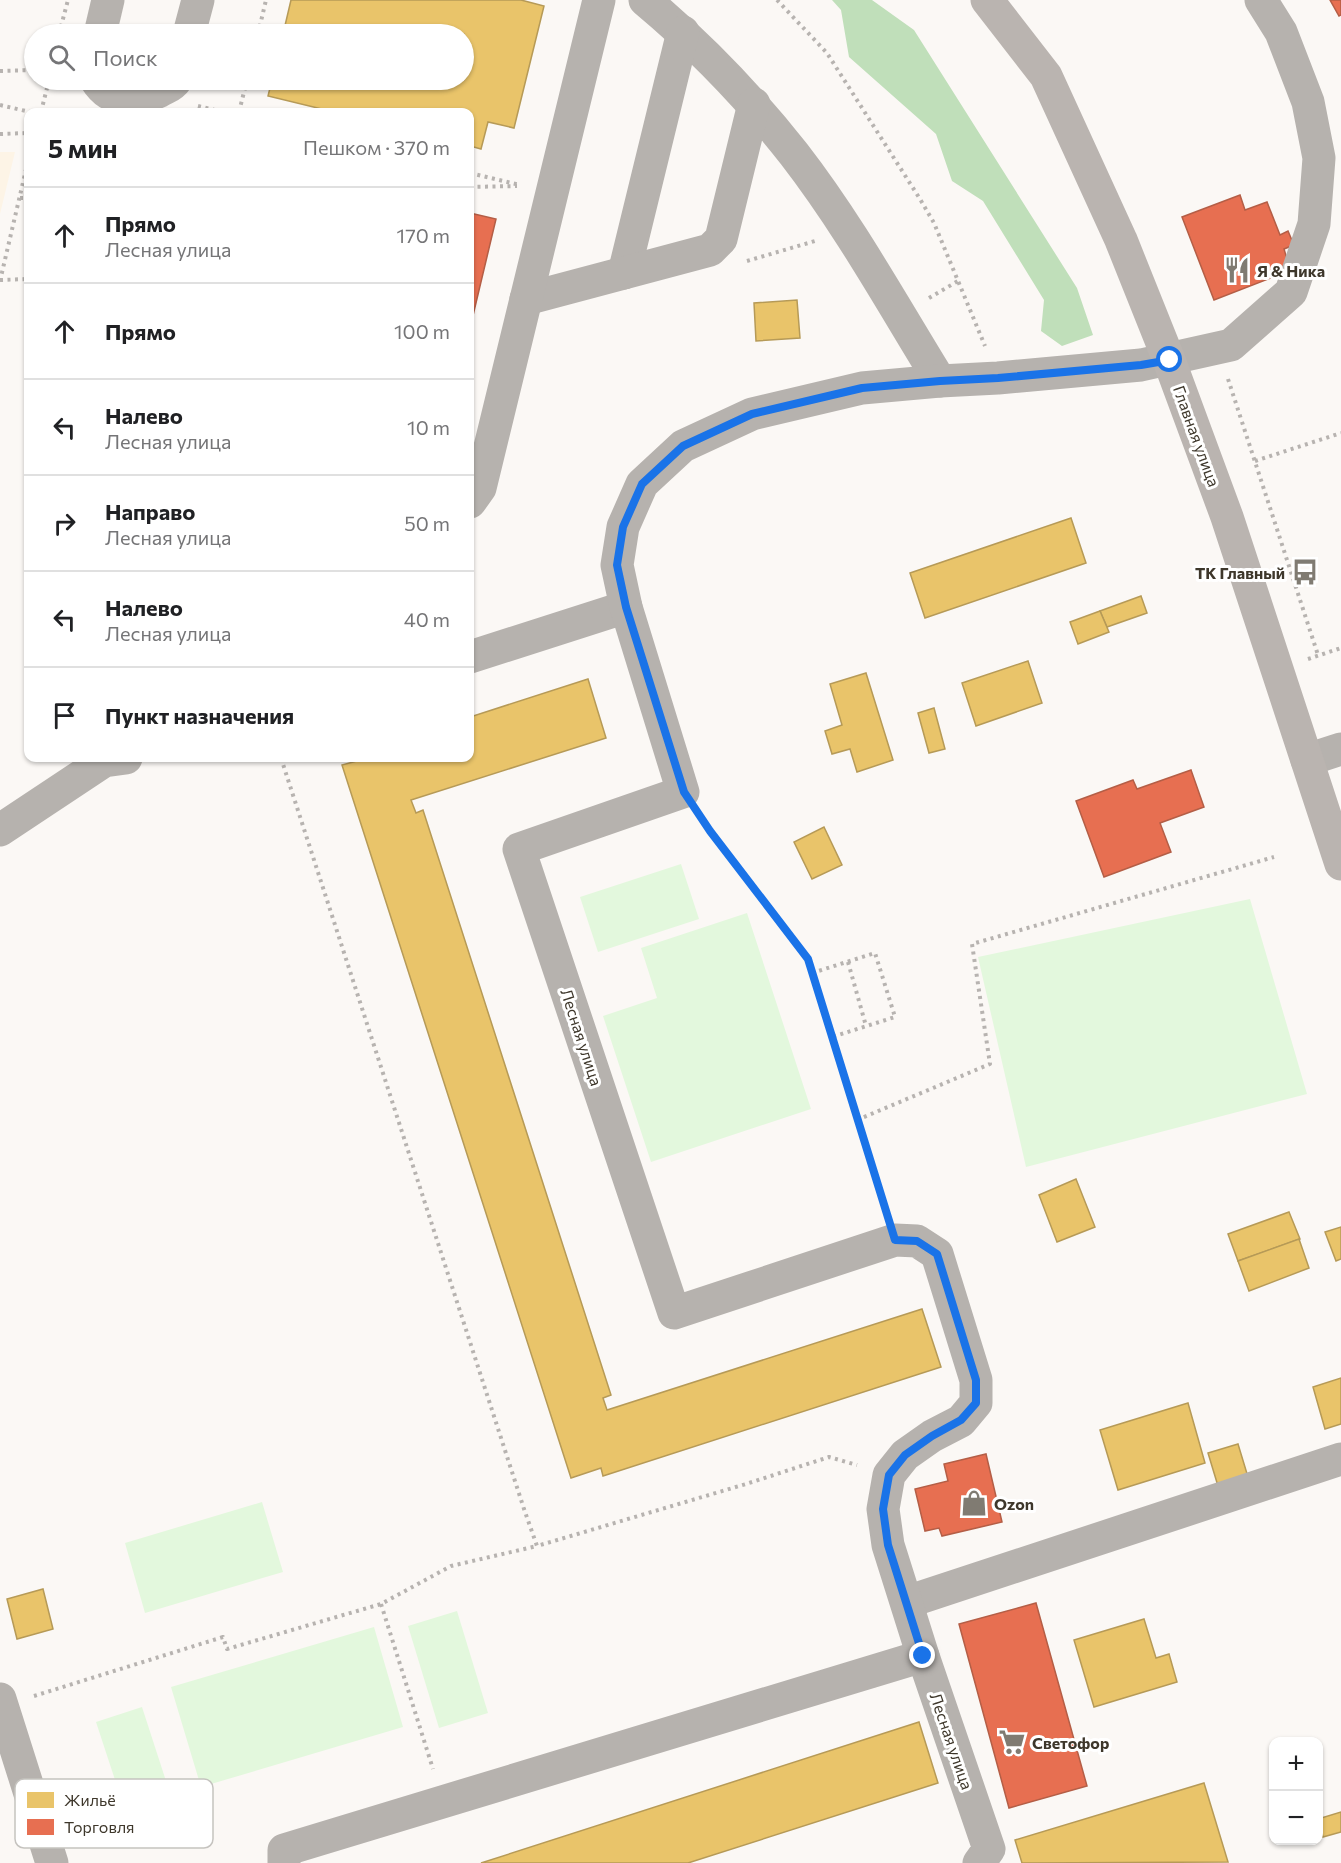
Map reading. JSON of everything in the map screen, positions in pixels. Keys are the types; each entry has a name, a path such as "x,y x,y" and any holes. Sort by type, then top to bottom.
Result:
{"main road":[{"name":"Главная улица","path":"987,0 1046,76 1121,240 1170,360 1227,517 1341,864"}],"street":[{"path":"102,24 108,0"},
{"path":"192,24 198,0"},
{"path":"474,496 480,488 599,0"},
{"path":"645,0 683,32 754,104 795,156 851,235 940,381"},
{"path":"684,792 626,607 617,565 623,527 642,484 683,446 752,414 862,388 1141,365 1231,345 1291,292 1314,224 1319,159 1308,102 1281,32 1262,0"},
{"path":"624,273 683,32"},
{"path":"104,90 122,99 138,99 161,90"},
{"path":"526,299 710,250 721,239 754,104"},
{"path":"474,656 626,607"},
{"path":"1307,760 1341,749"},
{"path":"0,830 102,762"},
{"name":"Лесная улица","path":"684,792 519,849 674,1313 895,1240 917,1241 937,1254 976,1380 976,1403 961,1420 932,1436 905,1455 889,1475 883,1509 888,1545 989,1849 979,1863"},
{"path":"907,1602 1341,1460"},
{"path":"284,1863 284,1850 923,1656"},
{"path":"1,1703 25,1779"},
{"path":"47,1848 52,1863"}],"path":[{"path":"62,24 68,0"},
{"path":"260,24 266,0"},
{"path":"777,0 827,53 934,223 998,378"},
{"path":"0,71 24,70"},
{"path":"42,108 46,90"},
{"path":"240,108 244,90"},
{"path":"0,105 24,111"},
{"path":"0,134 24,133"},
{"path":"474,174 522,185 474,187"},
{"path":"24,180 0,280 24,279"},
{"path":"710,250 737,264 815,241"},
{"path":"1218,348 1318,655"},
{"path":"1255,461 1341,433"},
{"path":"1308,659 1341,648"},
{"path":"282,762 537,1546"},
{"path":"684,792 710,831 808,959 895,1240"},
{"path":"857,1120 990,1064 972,945 1274,857"},
{"path":"812,973 875,953 895,1017 832,1037"},
{"path":"848,962 866,1026"},
{"path":"1,1703 223,1637 227,1649 381,1604 451,1566 537,1546 746,1484 829,1456 889,1475"},
{"path":"381,1604 443,1802"}],"shaded area":[{"path":"0,152 15,152 0,214"}],"green space":[{"path":"832,0 872,0 914,30 1077,288 1093,335 1062,346 1041,331 1044,300 983,201 952,181 936,134 849,57 841,10"},
{"path":"681,864 699,919 598,952 580,897"},
{"path":"1250,899 1307,1094 1026,1167 978,957"},
{"path":"747,913 811,1109 651,1162 603,1016 657,998 641,948"},
{"path":"262,1502 283,1572 145,1613 125,1543"},
{"path":"457,1611 488,1713 439,1728 408,1626"},
{"path":"374,1627 403,1727 213,1783 213,1779 199,1779 171,1687"},
{"path":"142,1707 165,1779 115,1779 96,1722"}],"building: Жильё":[{"path":"291,0 521,0 544,6 514,128 488,122 481,149 474,147 474,108 318,108 268,96 270,90 474,90 474,24 285,24"},
{"path":"797,300 800,338 756,341 754,303"},
{"path":"1071,518 1086,563 925,618 910,573"},
{"path":"1141,596 1147,613 1107,627 1100,611"},
{"path":"1100,611 1109,632 1078,644 1070,622"},
{"path":"1028,661 1042,703 976,726 962,683"},
{"path":"866,673 893,760 857,772 850,749 832,754 825,731 842,725 830,684"},
{"path":"588,679 606,738 411,800 416,813 423,810 611,1395 603,1398 607,1410 922,1309 941,1367 603,1476 601,1468 571,1478 342,765 353,762 474,762 474,716"},
{"path":"934,708 945,749 929,753 918,713"},
{"path":"824,827 842,865 812,879 794,842"},
{"path":"1076,1179 1095,1227 1057,1242 1039,1195"},
{"path":"1289,1212 1300,1239 1238,1261 1228,1234"},
{"path":"1341,1227 1341,1259 1336,1261 1325,1232"},
{"path":"1299,1239 1309,1268 1249,1291 1238,1261"},
{"path":"1341,1378 1341,1424 1325,1429 1313,1387"},
{"path":"1188,1403 1205,1463 1118,1490 1100,1430"},
{"path":"1238,1444 1248,1477 1218,1486 1208,1453"},
{"path":"43,1589 53,1629 17,1639 7,1599"},
{"path":"1144,1619 1156,1658 1169,1654 1177,1682 1094,1707 1074,1640"},
{"path":"919,1722 938,1783 688,1863 481,1863"},
{"path":"1204,1783 1228,1862 1022,1863 1015,1840"},
{"path":"1341,1812 1341,1832 1323,1837 1323,1817"}],"building: Торговля":[{"path":"1330,0 1341,0 1341,15 1339,16"},
{"path":"1240,195 1245,210 1267,202 1280,235 1288,231 1294,245 1284,249 1287,259 1281,270 1275,272 1276,276 1214,300 1182,217"},
{"path":"474,214 496,219 474,311"},
{"path":"1191,770 1204,807 1160,823 1171,852 1104,877 1076,801 1133,780 1137,789"},
{"path":"986,1454 1002,1522 942,1536 939,1528 925,1531 915,1489 948,1481 944,1464"},
{"path":"1036,1603 1087,1786 1009,1808 959,1624"}],"place":[{"name":"Я & Ника","path":"1237,270"},
{"name":"ТК Главный","path":"1305,572"},
{"name":"Ozon","path":"974,1503"},
{"name":"Светофор","path":"1012,1742"}],"route":[{"path":"923,1656 888,1545 883,1509 889,1475 905,1455 932,1436 961,1420 976,1403 976,1380 937,1254 917,1241 895,1240 808,959 710,831 684,792 626,607 617,565 623,527 642,484 683,446 752,414 862,388 1141,365 1170,360"}]}
